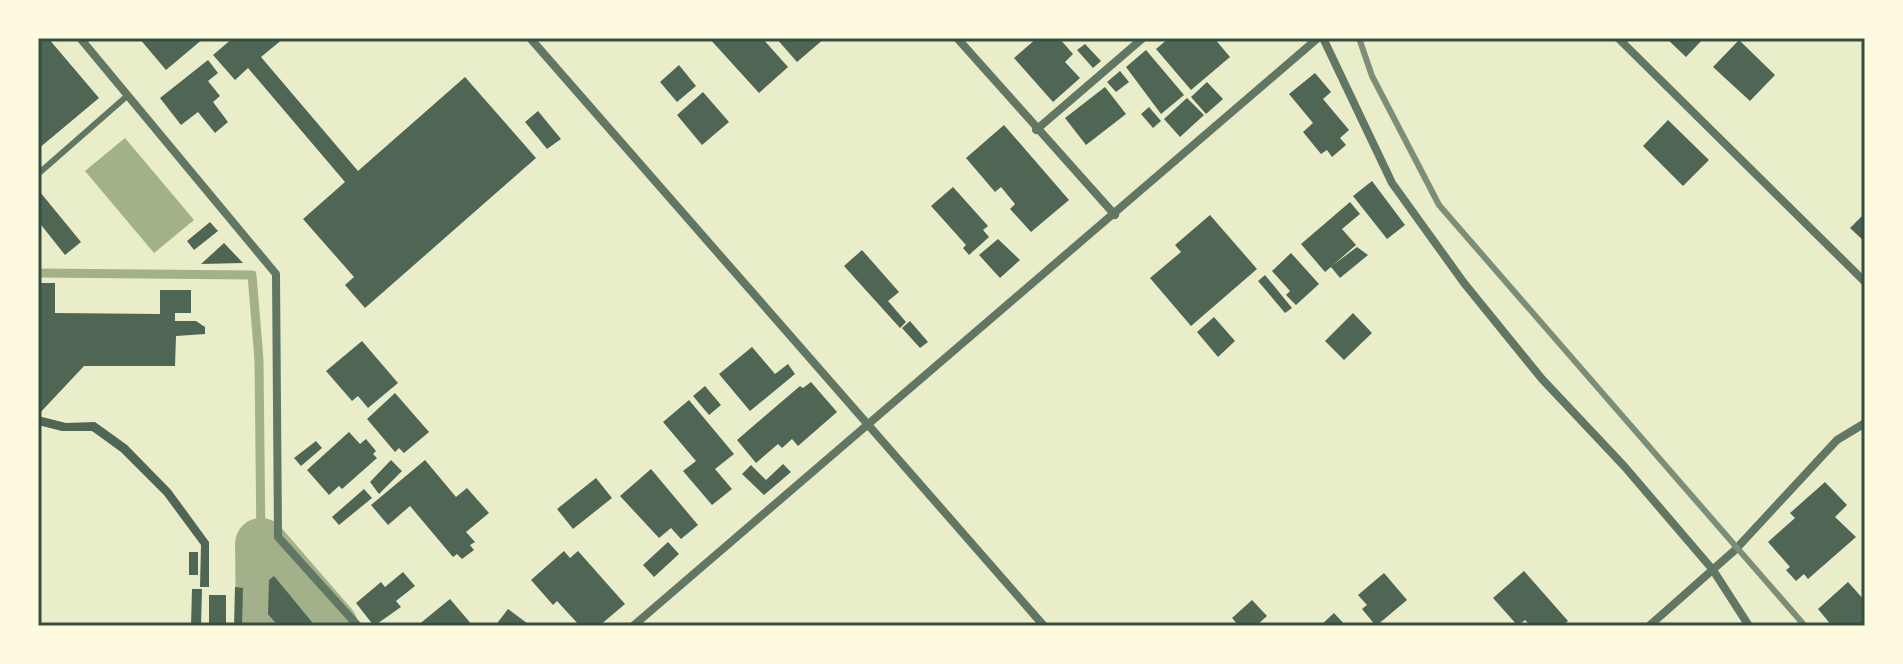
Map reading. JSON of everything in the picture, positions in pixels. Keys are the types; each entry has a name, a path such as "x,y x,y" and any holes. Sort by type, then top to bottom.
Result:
{"street":[{"path":"80,38 276,274 278,537 358,626"},
{"path":"530,38 1044,626"},
{"path":"957,38 1115,215"},
{"path":"1036,130 1143,38"},
{"path":"633,626 1320,38 1392,183 1464,283 1542,379 1624,466 1713,570 1749,626"},
{"path":"1618,38 1865,282"},
{"path":"1649,626 1713,570 1837,440 1865,423"}],"lane":[{"path":"38,174 127,96"}],"shaded area":[{"path":"125,138 194,220 154,253 85,171"}],"building":[{"path":"38,38 48,38 99,98 38,149"},
{"path":"139,38 204,38 166,70"},
{"path":"233,38 284,38 261,57 358,171 465,77 536,158 365,308 345,285 354,277 303,219 345,182 248,68 235,80 213,55"},
{"path":"709,38 762,38 788,67 759,93"},
{"path":"776,38 825,38 797,62"},
{"path":"1037,38 1059,38 1073,54 1065,62 1080,78 1053,102 1014,58"},
{"path":"1169,38 1214,38 1230,57 1191,90 1156,49"},
{"path":"1666,38 1704,38 1686,57"},
{"path":"1739,40 1775,75 1750,101 1713,67"},
{"path":"1085,44 1101,61 1093,68 1077,50"},
{"path":"1146,50 1184,95 1161,114 1126,67"},
{"path":"208,60 218,73 208,81 220,96 213,102 228,122 215,133 198,112 181,125 160,98"},
{"path":"679,65 696,86 677,102 660,82"},
{"path":"1120,71 1129,82 1116,92 1107,82"},
{"path":"1315,73 1331,92 1323,99 1349,130 1340,138 1346,145 1332,157 1327,150 1321,154 1303,132 1313,123 1289,94"},
{"path":"1207,82 1223,99 1206,114 1191,97"},
{"path":"1105,87 1126,114 1086,145 1065,118"},
{"path":"703,92 729,122 702,145 677,115"},
{"path":"1187,98 1204,115 1180,137 1164,119"},
{"path":"1149,107 1161,121 1153,128 1141,114"},
{"path":"538,111 561,139 547,149 525,122"},
{"path":"1668,120 1709,160 1683,186 1643,146"},
{"path":"1004,125 1069,200 1031,232 1010,209 1015,204 1001,187 995,192 966,158"},
{"path":"1372,181 1405,225 1387,239 1353,196"},
{"path":"953,187 988,226 983,230 989,237 969,255 963,248 966,245 931,206"},
{"path":"40,192 81,242 65,255 38,221"},
{"path":"1350,202 1360,214 1342,229 1356,245 1333,265 1357,247 1368,255 1340,278 1331,267 1325,272 1301,244"},
{"path":"1865,213 1865,242 1850,228"},
{"path":"1210,215 1257,269 1191,326 1150,278 1181,252 1175,245"},
{"path":"210,222 218,231 194,250 187,241"},
{"path":"998,239 1020,260 1000,278 979,255"},
{"path":"224,243 243,263 201,264"},
{"path":"862,250 899,292 888,301 906,322 900,328 844,266"},
{"path":"1291,253 1319,284 1296,305 1286,295 1290,291 1272,271"},
{"path":"1265,275 1292,308 1285,313 1258,281"},
{"path":"38,283 55,283 55,313 160,314 160,290 191,290 191,313 175,313 175,321 196,321 205,327 205,334 176,336 175,366 84,366 38,415"},
{"path":"1353,313 1372,333 1344,360 1325,341"},
{"path":"1214,317 1235,341 1218,357 1197,332"},
{"path":"910,321 928,342 920,348 902,328"},
{"path":"362,341 398,383 368,408 358,396 352,401 326,371"},
{"path":"752,347 775,374 788,364 795,374 750,411 719,374"},
{"path":"811,382 837,412 798,446 792,439 782,448 778,444 756,463 737,440 800,386 803,388"},
{"path":"705,386 721,405 709,415 693,396"},
{"path":"395,393 429,432 404,453 399,448 395,452 367,419"},
{"path":"689,400 734,454 715,469 732,489 712,505 683,471 696,461 663,422"},
{"path":"38,416 66,423 95,422 127,445 171,490 209,542 209,587 200,587 201,545 164,495 121,452 92,431 62,431 38,425"},
{"path":"349,432 360,444 366,439 376,451 373,454 377,458 342,489 339,486 329,495 307,470"},
{"path":"316,441 322,448 301,466 294,458"},
{"path":"391,460 402,471 379,494 370,482"},
{"path":"425,460 456,497 467,488 489,513 466,532 475,542 470,545 474,550 462,559 457,554 453,557 410,506 388,525 371,505"},
{"path":"783,464 791,472 764,495 742,474 751,465 766,480"},
{"path":"651,469 698,525 681,539 671,528 659,538 620,496"},
{"path":"596,478 612,498 573,529 557,509"},
{"path":"1825,482 1847,505 1835,517 1856,537 1808,579 1804,574 1796,581 1786,570 1790,567 1768,542 1795,518 1790,513"},
{"path":"364,489 372,498 339,525 332,517"},
{"path":"668,542 679,554 654,577 643,565"},
{"path":"564,551 570,558 578,551 625,604 599,626 580,626 557,601 553,605 531,580"},
{"path":"189,552 198,552 198,575 189,575"},
{"path":"1524,571 1568,621 1562,626 1531,626 1525,620 1518,626 1493,598"},
{"path":"403,572 415,586 396,601 401,607 374,626 356,603 381,582 385,587"},
{"path":"1384,573 1407,600 1376,626 1362,609 1367,605 1358,595"},
{"path":"274,576 312,622 308,626 278,626 268,614 269,580"},
{"path":"1848,582 1865,601 1865,626 1832,626 1818,609"},
{"path":"235,587 243,588 242,626 234,626"},
{"path":"192,589 202,589 201,626 191,626"},
{"path":"209,595 226,595 226,626 209,626"},
{"path":"450,599 473,626 417,626"},
{"path":"1252,600 1267,616 1256,626 1239,626 1232,618"},
{"path":"508,609 531,626 495,626"},
{"path":"1334,613 1346,626 1320,626"}],"waterway":[{"path":"38,273 252,275 259,360 261,544"},
{"path":"262,626 261,544 332,626"}],"railway":[{"path":"1359,38 1372,76 1439,205 1805,626"}]}
